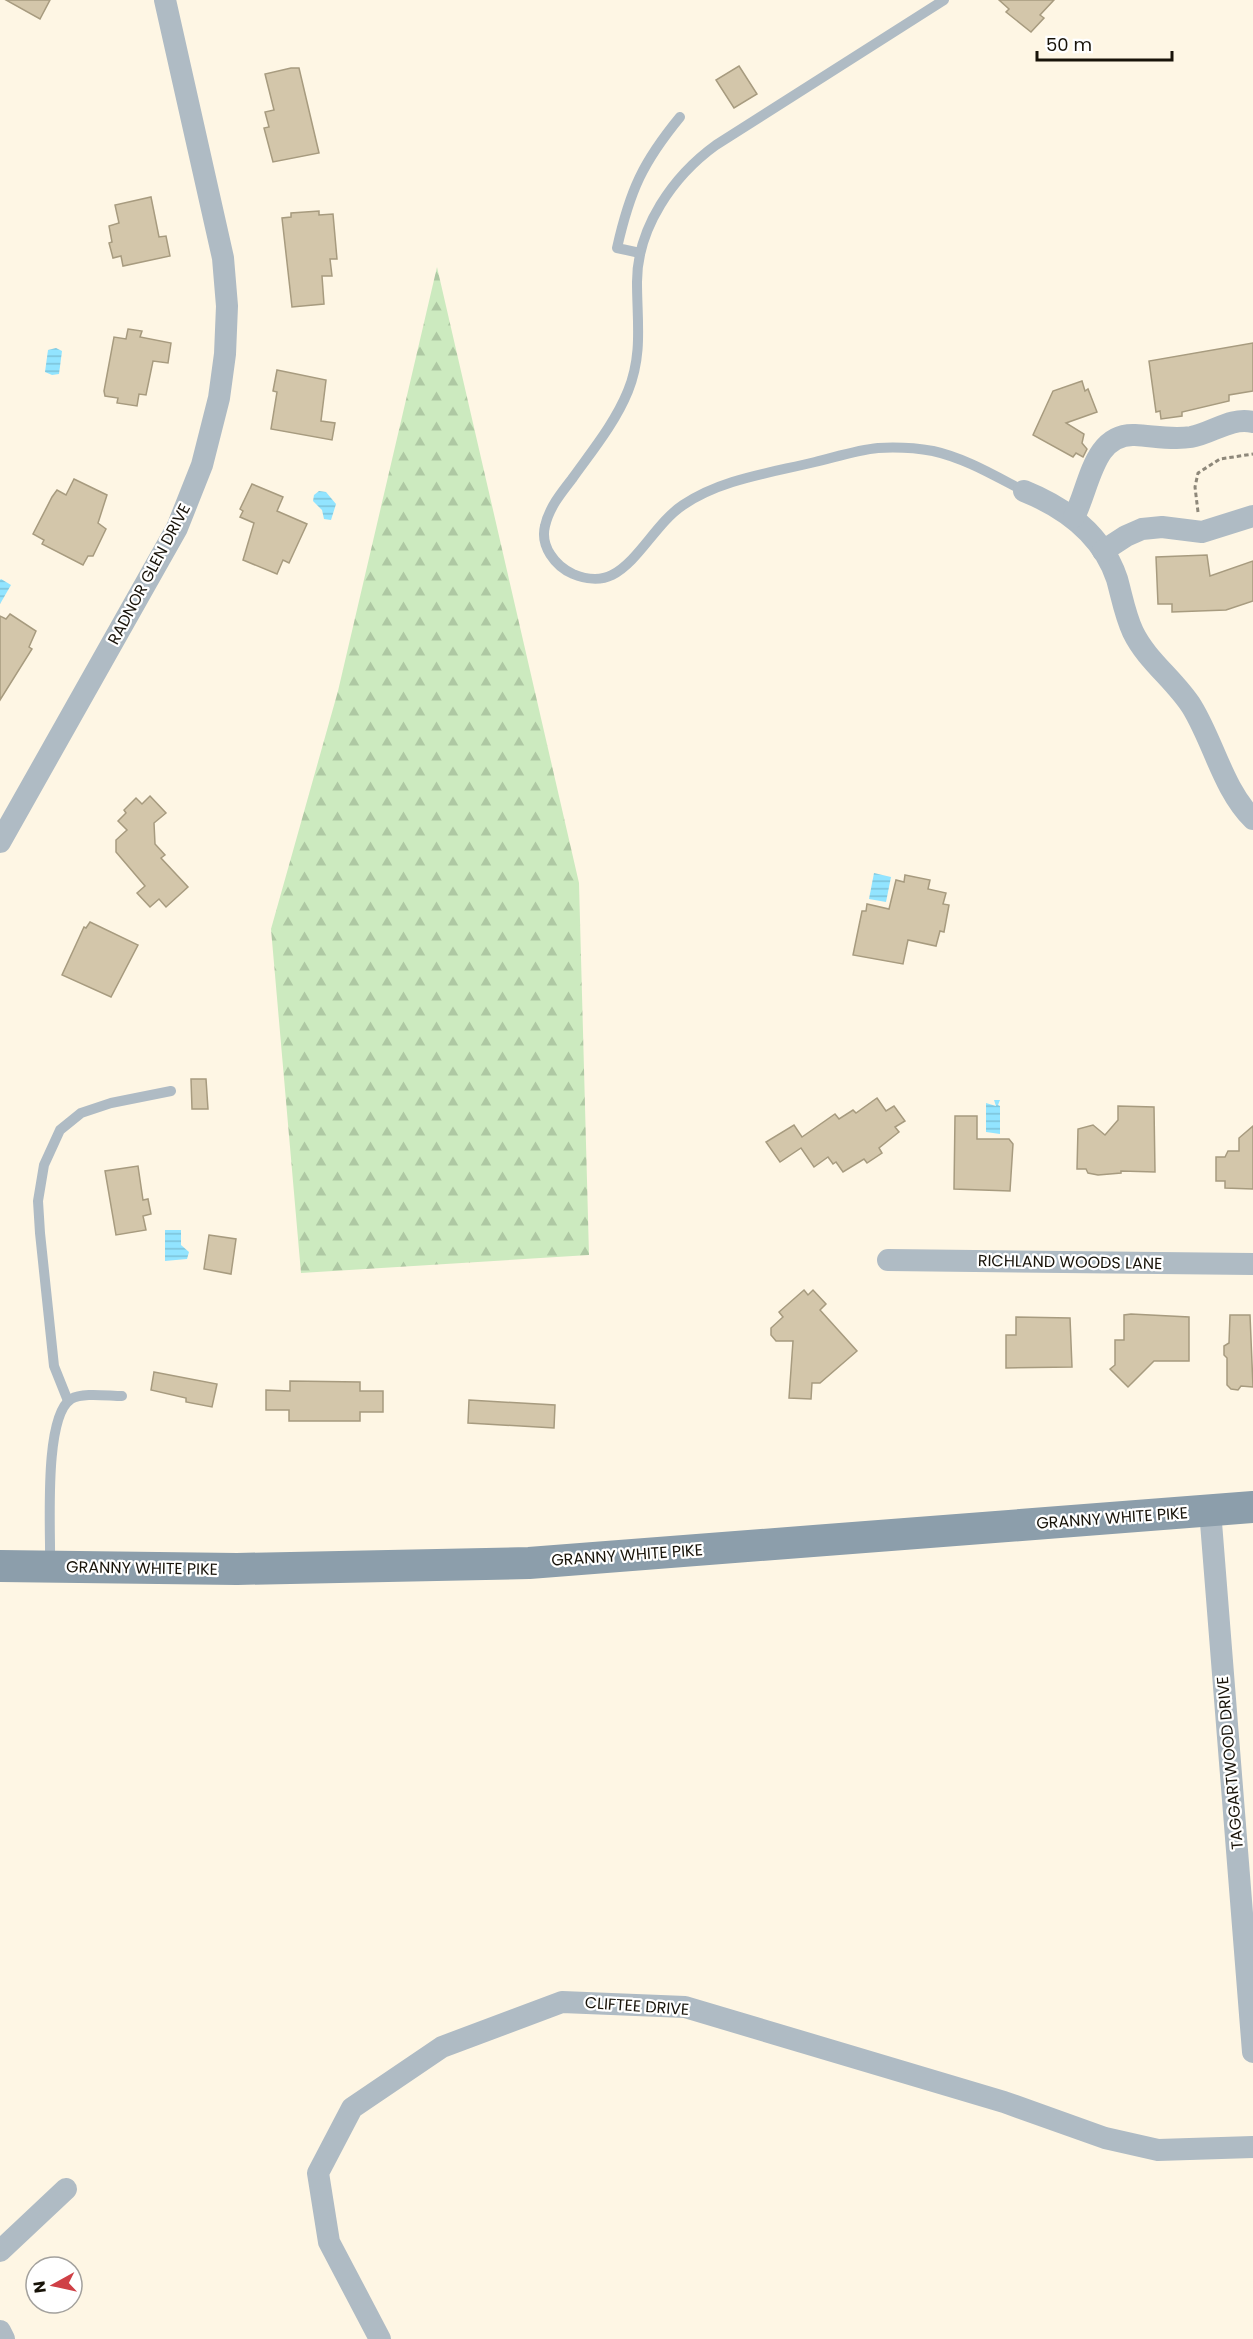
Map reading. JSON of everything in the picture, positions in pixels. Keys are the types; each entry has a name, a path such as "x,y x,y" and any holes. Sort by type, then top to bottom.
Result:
{"main road":[{"name":"GRANNY WHITE PIKE","path":"0,1566 237,1569 529,1563 1253,1507"}],"street":[{"name":"RADNOR GLEN DRIVE","path":"0,842 177,528 202,465 219,398 225,354 227,306 223,258 165,0"},
{"path":"1074,517 1085,496 1096,459 1104,446 1114,438 1133,435 1171,439 1190,437 1236,421 1253,422"},
{"path":"1024,491 1055,505 1074,517 1103,551 1117,580 1134,633 1148,655 1193,708 1234,794 1253,819"},
{"path":"1103,551 1142,529 1162,527 1201,532 1253,516"},
{"name":"RICHLAND WOODS LANE","path":"888,1260 1253,1264"},
{"name":"TAGGARTWOOD DRIVE","path":"1210,1510 1253,2052"},
{"name":"CLIFTEE DRIVE","path":"380,2339 328,2242 318,2172 352,2108 442,2048 562,2002 685,2007 1004,2102 1105,2138 1158,2150 1253,2147"},
{"path":"0,2251 66,2189"},
{"path":"0,2331 4,2339"}],"lane":[{"path":"944,0 704,154 669,191 651,224 640,253 637,281 640,343 633,378 611,423 556,501 545,525 547,549 562,568 578,576 605,578 621,568 670,516 709,491 751,477 867,450 894,448 939,453 969,463 1024,491"},
{"path":"640,253 617,248 625,212 640,172 680,117"},
{"path":"50,1566 52,1451 58,1424 68,1401 54,1366 40,1233 39,1191 47,1155 60,1131 81,1113 111,1103 171,1091"},
{"path":"68,1401 82,1397 122,1396"}],"path":[{"path":"1201,532 1195,487 1198,473 1220,459 1253,454"}],"green space":[{"path":"437,267 579,883 589,1255 301,1273 271,929 338,691"}],"water":[{"path":"56,348 62,351 59,374 52,375 45,372 48,350"},
{"path":"319,491 326,492 336,504 331,520 324,519 322,510 313,501 314,495"},
{"path":"0,580 11,585 0,604"},
{"path":"874,873 891,877 886,902 869,899"},
{"path":"994,1100 1000,1100 998,1105 1000,1106 1000,1134 986,1132 986,1103 996,1106"},
{"path":"165,1230 181,1230 181,1245 189,1252 187,1259 165,1261"}],"building":[{"path":"6,0 50,0 40,19"},
{"path":"999,0 1054,0 1040,15 1044,18 1031,32 1006,12 1009,9"},
{"path":"739,66 757,94 734,108 716,80"},
{"path":"299,68 319,153 273,162 264,128 269,127 265,112 274,110 265,74"},
{"path":"151,197 159,237 166,236 170,256 123,266 121,256 113,258 109,243 112,242 109,226 119,223 115,205"},
{"path":"319,211 319,215 333,214 337,259 330,259 332,276 322,276 324,304 292,307 282,218 291,217 291,213"},
{"path":"128,329 142,331 140,337 171,343 168,363 153,361 146,395 139,394 137,406 117,403 118,398 105,396 104,391 114,337 126,339"},
{"path":"1253,343 1253,391 1229,395 1229,401 1182,412 1182,416 1161,419 1160,411 1156,412 1149,361"},
{"path":"277,370 326,380 321,421 335,423 332,440 271,429 277,392 273,391"},
{"path":"1082,381 1085,391 1088,389 1097,412 1066,423 1084,434 1082,443 1087,449 1083,457 1076,453 1073,457 1033,435 1053,391"},
{"path":"74,479 107,495 98,523 106,529 93,556 88,556 83,565 42,544 44,540 33,534 57,490 66,495"},
{"path":"252,484 283,497 277,511 307,524 289,563 283,560 277,574 243,560 254,523 240,517 243,511 240,509"},
{"path":"1207,555 1210,576 1253,561 1253,601 1226,610 1172,612 1172,604 1158,604 1156,557"},
{"path":"10,614 36,631 29,647 32,649 0,700 0,616 6,619"},
{"path":"150,796 166,813 154,823 155,844 165,855 161,858 188,887 166,907 159,899 150,907 137,893 145,886 116,852 116,840 127,830 118,821 126,813 124,810 136,798 142,804"},
{"path":"905,875 930,880 928,889 946,893 943,904 949,905 944,932 940,931 936,946 908,940 903,964 853,955 862,911 866,911 867,904 889,909 896,880 904,882"},
{"path":"90,922 138,945 111,997 62,975 84,927 86,928"},
{"path":"191,1079 206,1079 208,1109 192,1109"},
{"path":"877,1098 886,1111 894,1106 905,1121 895,1127 899,1132 879,1148 882,1153 867,1163 864,1159 843,1172 836,1162 833,1164 828,1157 814,1167 801,1148 780,1162 766,1142 794,1125 802,1137 835,1114 839,1119 853,1110 856,1113"},
{"path":"1118,1106 1154,1107 1155,1172 1121,1171 1121,1173 1098,1175 1088,1173 1086,1169 1077,1169 1078,1129 1093,1125 1105,1135 1118,1120"},
{"path":"955,1116 977,1116 977,1139 1009,1139 1013,1144 1010,1191 954,1189"},
{"path":"1253,1126 1253,1189 1225,1188 1225,1181 1216,1181 1216,1157 1225,1157 1228,1151 1239,1151 1239,1138"},
{"path":"138,1166 143,1200 148,1199 151,1214 143,1216 146,1230 116,1235 105,1171"},
{"path":"209,1235 236,1239 231,1274 204,1269"},
{"path":"804,1290 808,1295 813,1290 826,1304 820,1310 857,1351 820,1383 812,1383 811,1399 789,1398 793,1341 776,1341 771,1335 771,1328 783,1317 779,1312"},
{"path":"1124,1315 1189,1317 1189,1361 1154,1361 1128,1387 1110,1369 1115,1365 1115,1340 1124,1340"},
{"path":"1230,1315 1250,1315 1253,1387 1241,1386 1238,1390 1231,1389 1227,1385 1227,1358 1224,1355 1224,1346 1229,1343"},
{"path":"1016,1317 1070,1318 1072,1367 1006,1368 1006,1335 1016,1335"},
{"path":"154,1372 217,1384 212,1407 186,1402 186,1398 151,1390"},
{"path":"290,1381 360,1382 360,1391 383,1391 383,1412 360,1412 360,1421 289,1421 289,1410 266,1410 266,1390 290,1391"},
{"path":"469,1400 555,1405 554,1428 468,1423"}]}
